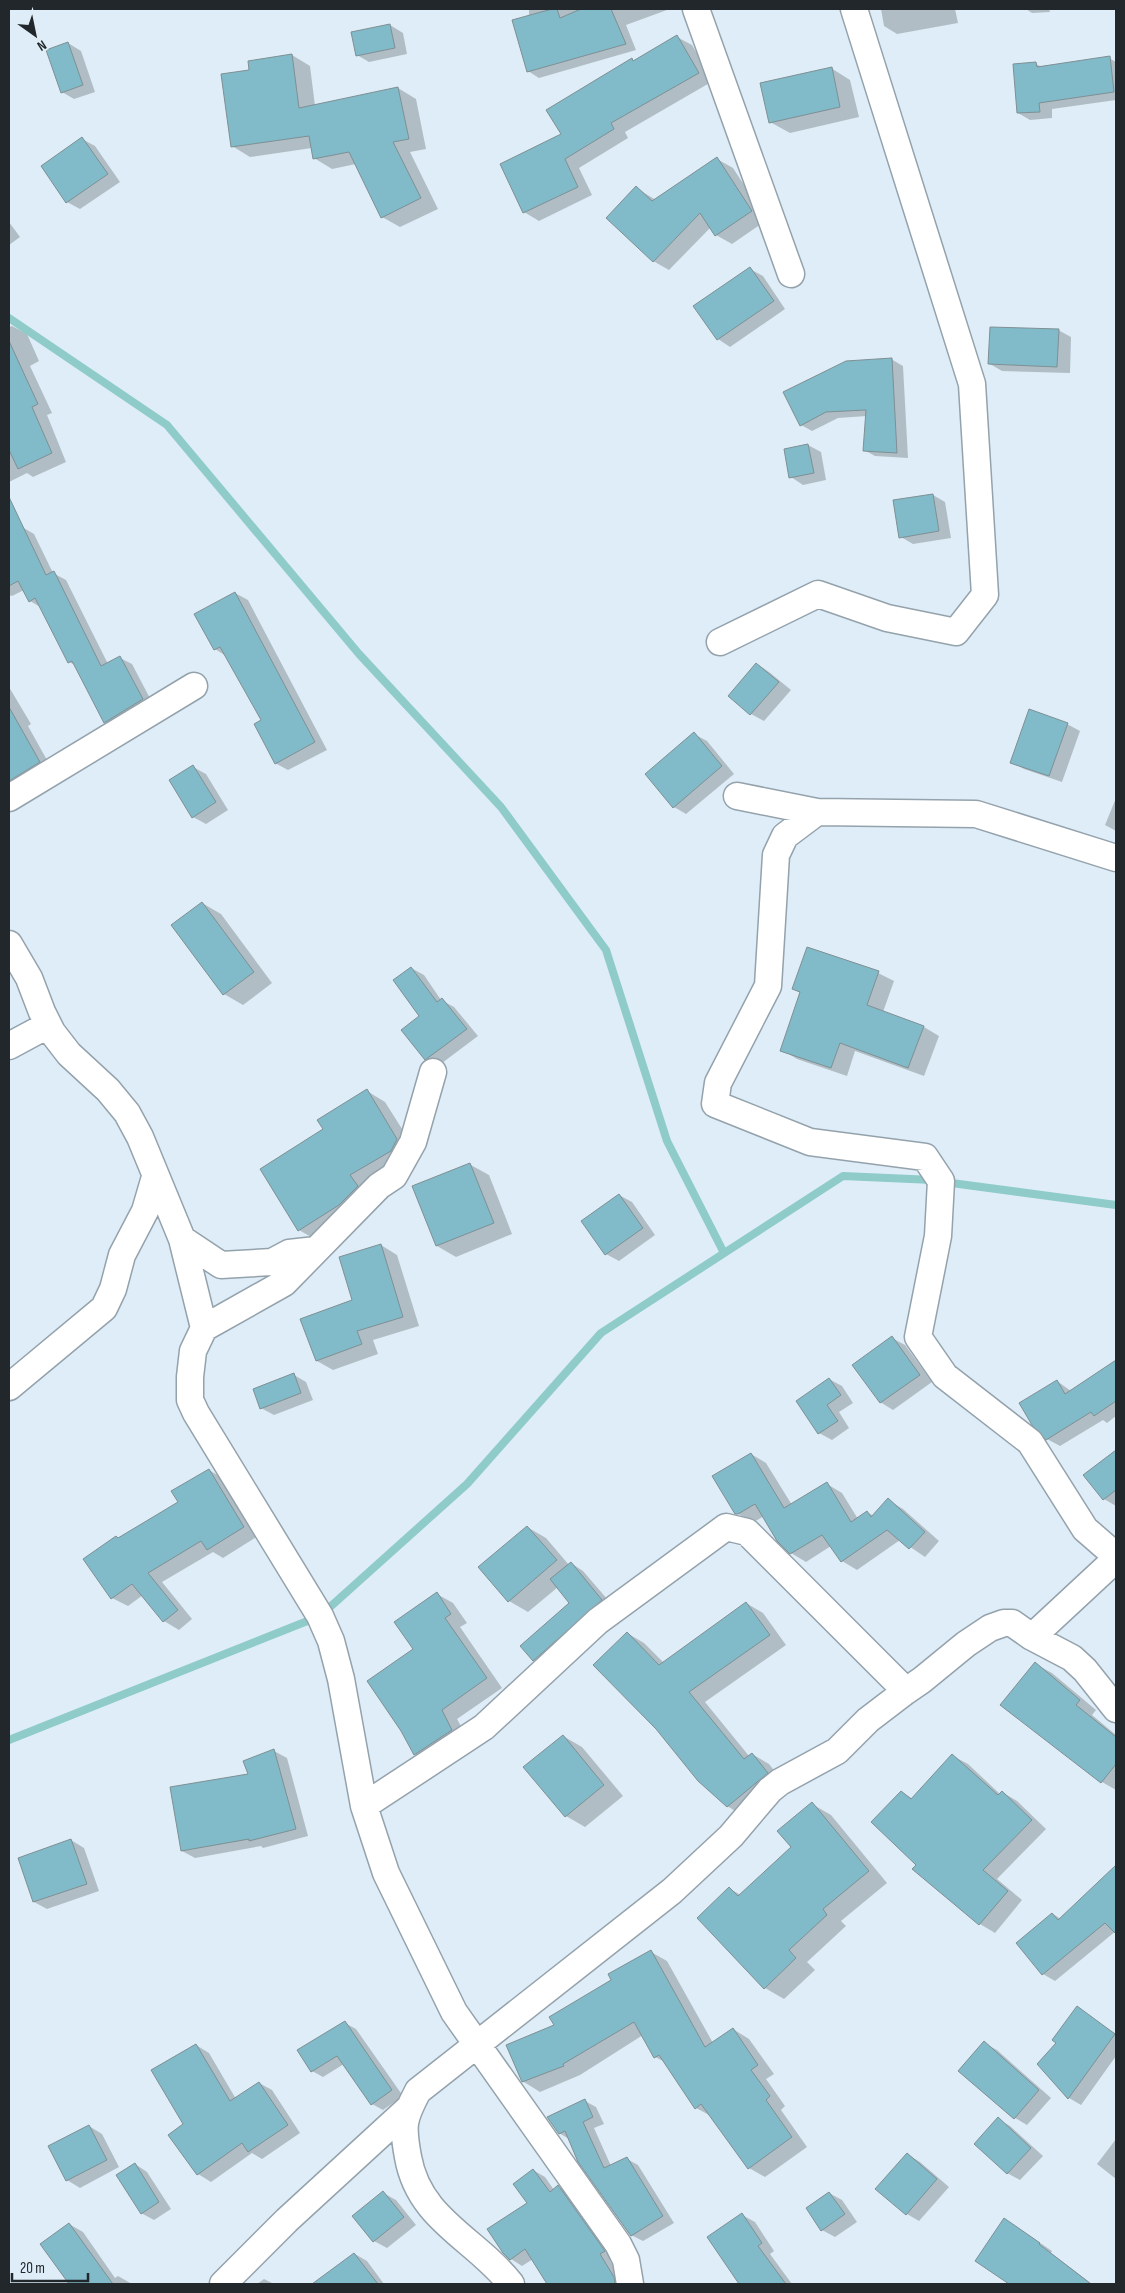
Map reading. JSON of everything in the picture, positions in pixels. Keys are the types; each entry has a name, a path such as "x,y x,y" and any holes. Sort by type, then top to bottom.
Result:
{"street":[{"path":"696,9 790,274"},
{"path":"720,642 818,594 887,618 956,632 985,595 972,384 854,9"},
{"path":"9,798 194,686"},
{"path":"737,796 817,812 976,814 1116,858"},
{"path":"817,812 785,836 776,855 768,986 718,1083 715,1104 810,1142 925,1157 940,1181 938,1236 918,1337 945,1376 1030,1442 1085,1529 1116,1558 1032,1637"},
{"path":"9,944 29,978 48,1025 69,1054 108,1090 127,1113 140,1137 182,1239 204,1328"},
{"path":"9,1046 48,1025"},
{"path":"432,1072 413,1142 394,1176 379,1186 284,1283 204,1328 193,1351 190,1400 324,1624 331,1641 340,1680 364,1806 386,1872 454,2012 618,2244 626,2260 630,2284"},
{"path":"9,1387 104,1308 113,1289 122,1254 145,1211 155,1177"},
{"path":"182,1239 221,1265 272,1262 289,1253 316,1250"},
{"path":"364,1806 484,1726 598,1621 726,1527 747,1532 906,1690"},
{"path":"512,2284 494,2264 424,2201 417,2189 409,2163 403,2130 408,2109 418,2091 672,1891 731,1836 770,1790 780,1782 837,1751 868,1720 966,1644 990,1628 1004,1623 1012,1623 1032,1637 1072,1658 1085,1670 1116,1709"},
{"path":"223,2284 294,2214 408,2109"}],"building":[{"path":"557,9 560,18 581,9 611,9 626,44 527,72 512,20"},
{"path":"390,24 395,48 356,56 351,32"},
{"path":"677,35 699,73 611,123 614,129 565,159 578,187 523,213 500,164 561,134 546,110 632,58 633,61"},
{"path":"68,42 83,85 61,93 46,50"},
{"path":"292,54 299,108 398,87 409,139 393,142 421,198 381,218 349,152 313,159 309,136 231,147 221,74 249,70 248,61"},
{"path":"1110,56 1114,92 1039,103 1040,112 1017,113 1013,64 1036,62 1037,67"},
{"path":"832,67 840,107 769,123 760,83"},
{"path":"82,137 108,174 66,203 41,166"},
{"path":"717,157 752,211 715,236 700,213 653,262 606,218 636,186 652,201"},
{"path":"750,267 774,301 717,340 693,306"},
{"path":"990,327 1059,329 1057,367 988,364"},
{"path":"9,341 38,404 32,407 52,453 18,469 9,450"},
{"path":"892,358 897,453 863,451 866,410 826,412 800,426 783,392 846,361"},
{"path":"808,444 814,473 789,478 784,449"},
{"path":"933,494 939,531 899,538 893,500"},
{"path":"9,497 46,575 54,571 101,666 120,656 143,699 104,723 72,661 68,663 35,598 29,602 18,581 9,586"},
{"path":"235,592 315,742 275,764 254,724 261,720 220,647 214,650 194,614"},
{"path":"756,663 779,682 750,715 728,696"},
{"path":"9,707 40,762 9,781"},
{"path":"1029,709 1068,723 1049,776 1010,763"},
{"path":"694,732 722,766 673,808 645,774"},
{"path":"193,765 216,802 192,818 169,780"},
{"path":"202,902 254,972 223,995 171,925"},
{"path":"807,947 879,971 867,1005 924,1026 908,1068 840,1043 831,1068 780,1051 800,992 792,989"},
{"path":"411,967 437,1002 442,998 467,1029 425,1060 401,1030 419,1016 393,980"},
{"path":"367,1089 397,1139 391,1151 350,1175 358,1186 339,1205 298,1231 260,1169 323,1129 317,1120"},
{"path":"470,1163 494,1223 436,1246 412,1186"},
{"path":"619,1194 643,1228 605,1255 581,1221"},
{"path":"381,1244 403,1317 357,1331 362,1344 316,1361 300,1319 352,1300 339,1257"},
{"path":"892,1336 920,1375 880,1403 852,1365"},
{"path":"1116,1360 1116,1401 1094,1416 1091,1412 1046,1440 1032,1425 1019,1403 1057,1380 1065,1394"},
{"path":"294,1373 301,1393 260,1409 253,1389"},
{"path":"829,1378 841,1395 827,1405 838,1421 818,1434 796,1401"},
{"path":"1116,1450 1116,1490 1103,1500 1083,1475"},
{"path":"751,1453 784,1508 827,1482 851,1522 867,1511 871,1517 888,1498 925,1532 909,1549 887,1530 841,1562 822,1535 790,1554 777,1541 755,1504 735,1514 712,1476"},
{"path":"209,1469 244,1527 207,1550 201,1541 148,1573 178,1610 163,1622 132,1584 111,1599 83,1559 116,1536 118,1538 178,1502 171,1491"},
{"path":"527,1526 557,1560 508,1602 478,1567"},
{"path":"571,1562 602,1600 533,1661 520,1646 569,1603 550,1579"},
{"path":"437,1592 451,1614 445,1618 487,1678 442,1710 452,1730 414,1755 401,1731 367,1681 413,1649 394,1622"},
{"path":"746,1602 770,1635 689,1692 744,1759 752,1753 768,1773 727,1807 698,1781 656,1729 593,1665 627,1632 659,1665"},
{"path":"1035,1662 1080,1700 1076,1705 1116,1737 1116,1764 1101,1783 1000,1705"},
{"path":"563,1735 604,1785 565,1817 523,1767"},
{"path":"274,1749 296,1829 249,1841 249,1839 181,1851 170,1787 248,1774 243,1761"},
{"path":"952,1754 998,1795 1002,1791 1032,1820 983,1870 1008,1891 979,1925 912,1869 916,1865 871,1822 901,1791 911,1799"},
{"path":"812,1802 869,1871 823,1909 827,1915 789,1950 796,1958 764,1989 697,1918 729,1887 738,1896 791,1847 777,1831"},
{"path":"71,1839 87,1884 33,1902 18,1858"},
{"path":"1116,1865 1116,1934 1105,1923 1042,1975 1016,1943 1052,1913 1058,1920"},
{"path":"651,1950 705,2047 733,2028 758,2065 751,2070 770,2096 766,2100 792,2137 748,2169 701,2104 695,2109 659,2055 654,2058 634,2022 563,2064 564,2066 522,2082 506,2045 554,2025 549,2017 611,1980 608,1974"},
{"path":"1077,2006 1115,2034 1068,2099 1037,2064 1056,2043 1052,2040"},
{"path":"345,2021 392,2090 371,2105 337,2056 311,2072 297,2050"},
{"path":"984,2041 1039,2090 1014,2119 958,2071"},
{"path":"196,2044 230,2101 259,2082 288,2125 248,2152 242,2143 197,2175 168,2135 183,2124 151,2070"},
{"path":"585,2099 593,2117 583,2122 604,2168 627,2157 663,2216 631,2236 578,2162 565,2131 559,2134 547,2117"},
{"path":"998,2117 1031,2148 1007,2174 974,2144"},
{"path":"89,2125 107,2160 66,2181 48,2146"},
{"path":"907,2153 937,2179 906,2215 875,2189"},
{"path":"135,2163 159,2202 141,2214 116,2175"},
{"path":"533,2169 550,2192 558,2185 605,2251 600,2254 614,2277 615,2284 547,2284 525,2249 510,2260 503,2253 487,2229 527,2203 513,2184"},
{"path":"383,2191 404,2217 373,2242 352,2216"},
{"path":"829,2192 845,2214 821,2231 806,2208"},
{"path":"742,2213 762,2243 758,2246 786,2284 739,2284 707,2237"},
{"path":"1004,2218 1040,2243 1091,2284 1009,2284 975,2261"},
{"path":"69,2223 113,2284 69,2284 40,2244"},
{"path":"354,2253 378,2284 312,2284"}],"waterway":[{"path":"9,318 167,425 359,654 501,807 606,950 667,1141 724,1253"},
{"path":"9,1740 320,1616 467,1484 601,1333 843,1176 933,1180"},
{"path":"944,1182 1116,1205"}]}
